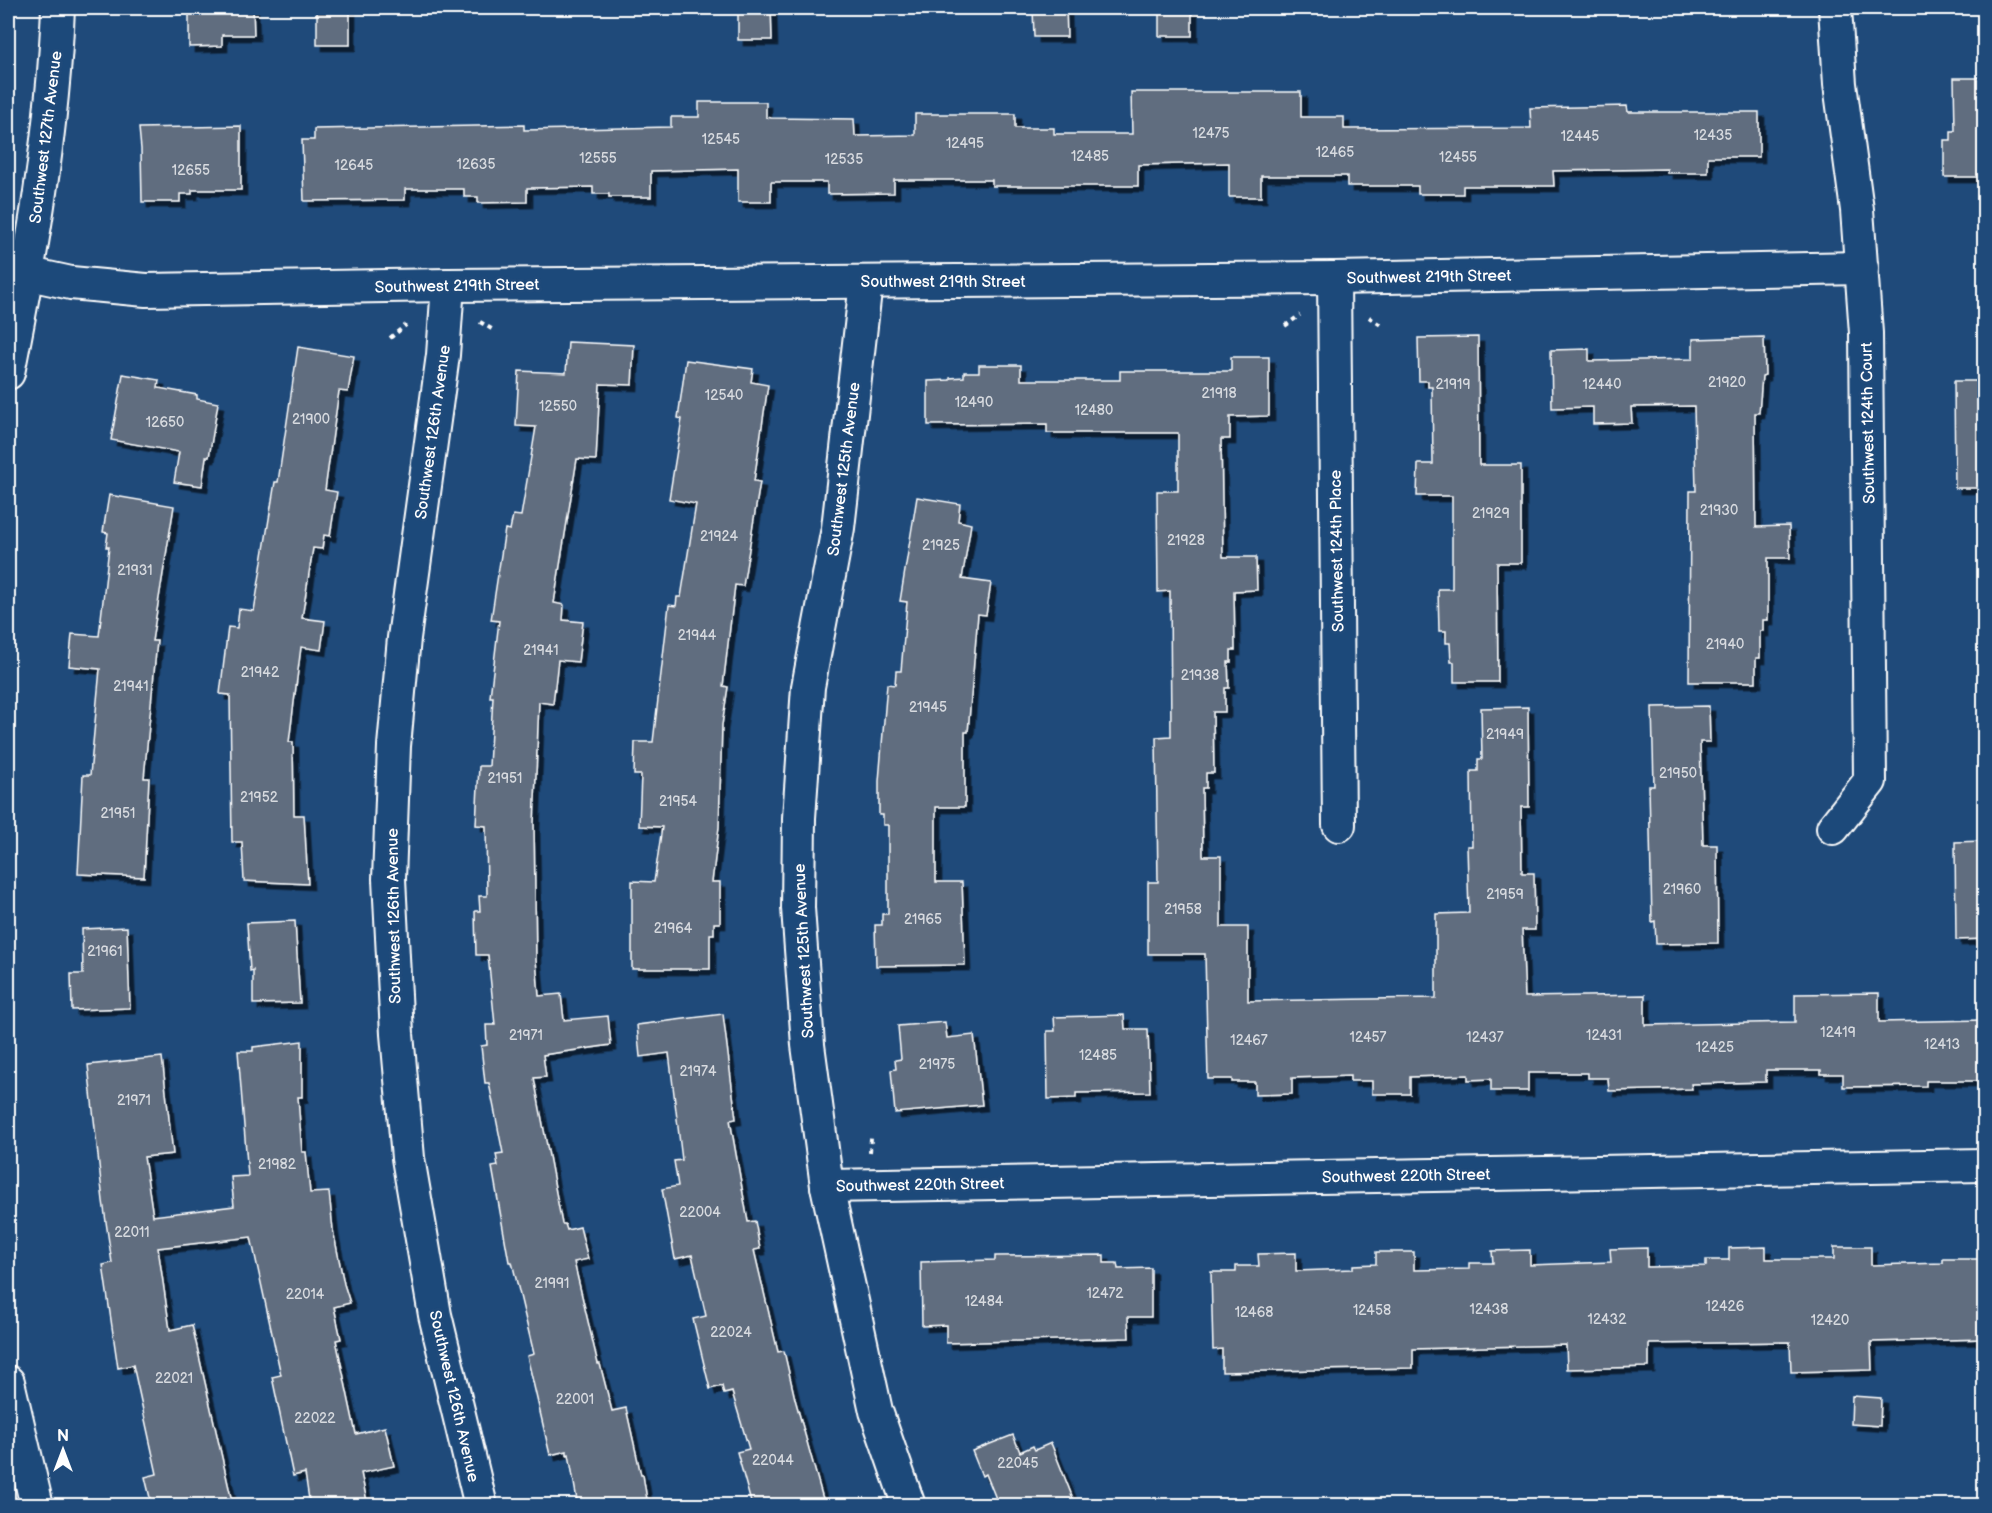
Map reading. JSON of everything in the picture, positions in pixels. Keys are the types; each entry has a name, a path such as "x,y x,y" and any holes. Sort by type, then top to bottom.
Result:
{"street":[{"name":"Southwest 127th Avenue","path":"8,373 40,198 51,107 58,8"},
{"name":"Southwest 124th Court","path":"1833,828 1870,781 1866,355 1857,210 1840,84 1835,8"},
{"name":"Southwest 219th Street","path":"25,273 71,283 146,290 448,285 1334,278 1862,268"},
{"name":"Southwest 124th Place","path":"1334,278 1339,825"},
{"name":"Southwest 125th Avenue","path":"866,282 838,528 808,687 799,818 798,908 808,1046 827,1186 876,1411 909,1506"},
{"name":"Southwest 126th Avenue","path":"448,285 443,355 406,626 398,703 389,879 397,1034 408,1158 435,1315 481,1506"},
{"name":"Southwest 220th Street","path":"827,1186 1984,1165"},
{"path":"8,1382 37,1506"}],"path":[{"path":"1285,326 1301,315"},
{"path":"1366,315 1382,326"},
{"path":"477,321 495,331"},
{"path":"390,338 406,326"},
{"path":"869,1158 872,1137"}],"building":[{"path":"189,8 253,8 254,35 222,35 222,46 189,47"},
{"path":"317,8 350,8 350,45 317,45"},
{"path":"738,8 771,8 772,40 738,40"},
{"path":"1033,8 1066,8 1067,37 1034,37"},
{"path":"1159,8 1192,8 1192,36 1159,36"},
{"path":"1954,78 1984,78 1984,177 1944,177 1944,140 1951,140 1951,131 1955,131"},
{"path":"1131,92 1301,92 1301,117 1344,117 1344,129 1531,128 1530,108 1627,106 1628,112 1759,112 1759,157 1708,157 1708,173 1667,173 1667,169 1553,171 1554,186 1463,186 1463,194 1418,194 1418,186 1347,186 1347,176 1261,176 1261,197 1229,197 1229,163 1138,165 1138,186 992,186 992,180 894,180 894,193 827,194 827,182 771,182 771,202 738,202 738,169 651,171 651,197 609,197 609,194 593,194 593,187 527,188 527,202 478,203 478,197 464,197 464,189 405,189 405,200 304,201 302,140 314,140 314,129 524,125 524,130 671,127 671,117 699,117 699,102 766,102 766,117 771,118 854,119 855,136 915,135 915,114 1015,114 1015,128 1054,128 1054,134 1132,134"},
{"path":"241,126 241,190 192,190 192,194 180,194 180,202 142,202 139,128"},
{"path":"1478,337 1479,465 1521,465 1521,563 1497,563 1498,682 1454,682 1454,662 1451,662 1450,643 1446,643 1446,631 1439,631 1438,589 1452,589 1452,496 1417,496 1418,464 1433,464 1432,387 1428,387 1428,381 1419,381 1418,338"},
{"path":"1764,337 1765,375 1762,376 1759,413 1755,413 1756,527 1789,526 1790,558 1768,558 1768,620 1763,620 1763,631 1760,631 1760,658 1756,658 1756,682 1689,682 1690,491 1696,491 1694,406 1631,407 1632,423 1593,424 1593,407 1552,408 1551,350 1589,349 1589,361 1693,359 1693,339"},
{"path":"568,342 634,345 632,385 600,384 596,460 577,459 554,603 564,605 563,620 583,622 578,662 558,660 553,704 539,702 534,824 536,960 539,996 561,994 564,1020 608,1016 611,1045 543,1055 546,1077 534,1078 562,1224 565,1224 567,1230 580,1227 588,1259 574,1262 598,1364 600,1364 612,1411 626,1408 641,1475 643,1475 648,1506 578,1506 569,1454 567,1455 567,1451 550,1455 527,1356 534,1354 512,1262 509,1262 492,1167 498,1166 496,1154 503,1153 489,1083 485,1083 481,1046 487,1045 486,1025 495,1025 488,955 476,955 475,911 480,911 479,896 487,896 486,826 476,825 479,766 489,766 493,697 490,697 499,621 491,620 505,529 510,530 513,515 521,516 536,427 516,426 519,371 566,373"},
{"path":"298,347 354,356 348,392 339,391 325,490 337,492 330,536 324,535 322,549 313,548 302,618 325,621 321,650 301,647 289,742 293,742 294,815 304,815 308,884 244,881 242,842 232,842 230,695 220,694 228,627 237,628 239,609 254,611 275,482 278,482"},
{"path":"1231,357 1269,357 1269,416 1230,417 1230,439 1221,439 1223,557 1256,557 1257,590 1234,591 1235,650 1231,650 1231,662 1228,662 1229,688 1225,688 1225,712 1213,712 1214,773 1206,773 1206,788 1202,788 1203,856 1221,856 1221,927 1248,927 1248,1001 1436,998 1436,914 1469,913 1467,846 1472,846 1471,771 1478,771 1478,759 1482,759 1481,708 1528,707 1529,807 1521,807 1522,873 1534,873 1535,930 1522,930 1525,997 1645,995 1645,1025 1795,1022 1795,994 1879,993 1879,1022 1984,1020 1984,1081 1926,1081 1926,1086 1843,1087 1843,1074 1821,1074 1821,1070 1766,1070 1766,1082 1691,1084 1692,1089 1609,1091 1608,1078 1588,1078 1588,1073 1528,1073 1528,1091 1491,1091 1491,1079 1468,1080 1468,1075 1410,1077 1410,1094 1372,1094 1372,1081 1350,1081 1350,1076 1292,1078 1292,1094 1255,1095 1255,1082 1208,1079 1205,954 1148,954 1148,882 1158,882 1156,737 1171,736 1170,591 1158,592 1157,491 1178,491 1178,433 1047,433 1047,424 928,425 928,381 964,377 964,372 979,372 979,365 1021,365 1021,380 1120,380 1120,371 1231,371"},
{"path":"686,360 753,369 751,382 768,385 754,481 760,482 743,586 735,585 723,686 728,687 722,725 719,827 712,882 720,882 720,923 714,923 714,934 710,934 710,969 632,969 632,881 654,882 662,827 639,826 641,775 634,775 635,742 653,742 669,605 676,606 677,597 681,597 696,504 669,499 682,419 678,418"},
{"path":"123,374 159,380 158,388 197,395 197,399 218,403 202,486 174,482 179,452 111,440"},
{"path":"1954,381 1984,381 1984,488 1955,488"},
{"path":"109,495 174,506 152,641 157,641 144,778 149,778 144,877 78,874 83,775 90,775 100,669 69,666 72,634 99,636 109,547 106,547 108,533 103,532"},
{"path":"917,497 960,504 958,521 971,524 962,579 991,583 986,615 978,614 968,732 965,732 965,807 936,807 936,882 962,882 965,965 876,966 875,925 882,925 882,914 888,914 888,825 883,825 883,815 879,815 879,781 887,684 895,685 896,671 901,671 907,602 900,601"},
{"path":"1709,706 1710,742 1700,742 1703,845 1717,845 1718,943 1656,944 1655,921 1652,922 1649,786 1654,786 1652,707"},
{"path":"1984,841 1984,939 1956,940 1955,842"},
{"path":"295,921 300,1003 253,1004 253,970 250,971 247,923"},
{"path":"127,927 130,1008 72,1010 71,974 83,974 82,929"},
{"path":"723,1014 736,1119 730,1120 748,1222 755,1221 760,1249 754,1250 778,1352 784,1351 825,1506 752,1506 737,1452 749,1449 732,1392 724,1394 722,1386 710,1389 693,1319 706,1316 692,1255 675,1259 662,1189 678,1186 674,1161 682,1160 669,1053 640,1057 637,1025"},
{"path":"1124,1015 1125,1029 1148,1029 1150,1092 1076,1093 1076,1098 1048,1099 1047,1031 1055,1031 1054,1017"},
{"path":"945,1022 947,1038 974,1035 982,1105 895,1113 891,1070 896,1069 895,1060 901,1059 898,1026"},
{"path":"302,1041 302,1097 298,1097 302,1152 306,1152 310,1193 329,1192 333,1230 350,1303 334,1307 341,1339 336,1340 356,1434 385,1427 394,1466 361,1473 368,1506 310,1506 305,1473 293,1476 272,1377 281,1375 251,1237 158,1248 170,1330 192,1325 233,1506 152,1506 145,1477 157,1474 133,1365 118,1368 103,1265 112,1263 88,1065 162,1057 173,1154 144,1157 153,1216 234,1206 231,1177 248,1176 238,1051 253,1051 253,1047"},
{"path":"1766,1247 1766,1259 1834,1259 1834,1247 1871,1247 1871,1265 1943,1263 1943,1259 1984,1259 1984,1339 1871,1342 1872,1370 1791,1372 1790,1342 1649,1344 1649,1367 1567,1369 1566,1345 1413,1349 1413,1368 1222,1372 1222,1349 1213,1350 1211,1272 1236,1272 1236,1266 1259,1266 1258,1254 1296,1253 1296,1271 1353,1269 1353,1265 1376,1264 1376,1252 1414,1252 1414,1270 1469,1269 1469,1263 1493,1263 1492,1251 1530,1250 1530,1265 1611,1262 1610,1249 1647,1248 1647,1267 1706,1266 1706,1260 1729,1260 1729,1248"},
{"path":"1104,1255 1104,1263 1117,1263 1118,1269 1151,1268 1151,1317 1128,1317 1129,1338 946,1343 946,1325 922,1326 921,1262 995,1260 995,1256"},
{"path":"1852,1396 1881,1398 1880,1426 1851,1424"},
{"path":"1013,1435 1020,1452 1033,1446 1035,1450 1051,1443 1076,1506 999,1506 986,1474 982,1476 972,1451"}]}
